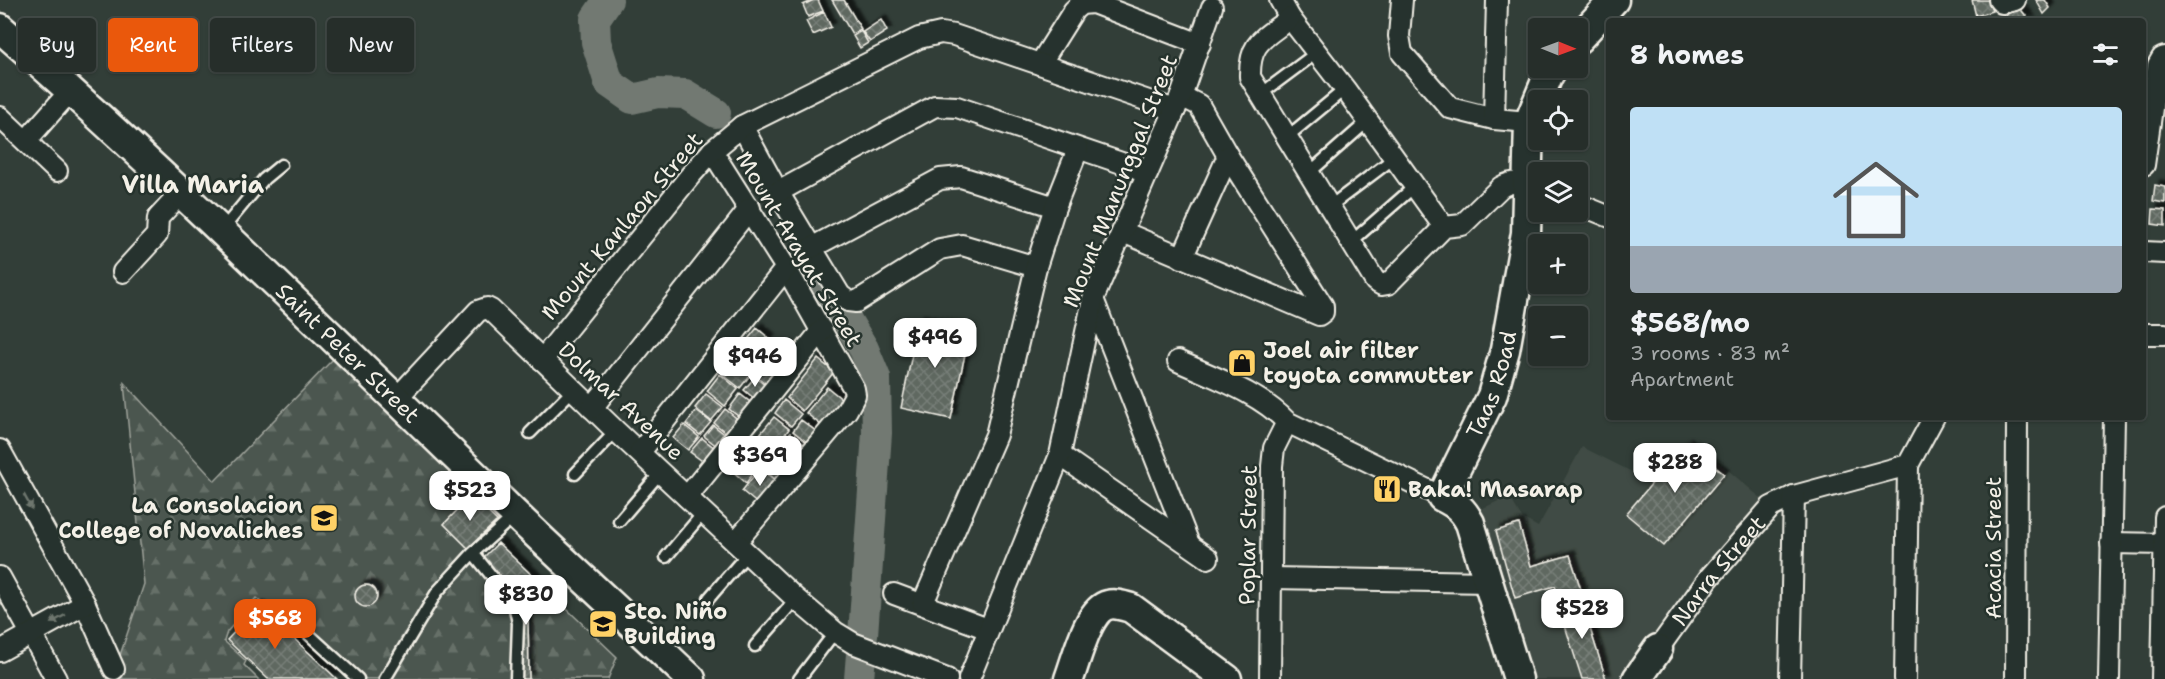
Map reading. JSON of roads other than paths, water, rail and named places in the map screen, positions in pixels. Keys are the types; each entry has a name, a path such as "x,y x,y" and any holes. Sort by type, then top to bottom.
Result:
{"street":[{"path":"1280,0 1290,18 1345,89 1444,227"},
{"path":"1401,0 1399,36 1402,53 1450,108 1494,118 1528,122"},
{"path":"1494,118 1497,0"},
{"path":"1588,28 1614,0"},
{"path":"1999,0 2002,3 2015,0"},
{"path":"1040,64 1074,10 1081,4 1093,3 1200,44"},
{"name":"Mount Manunggal Street","path":"969,679 1060,454 1093,299 1178,103 1212,7"},
{"path":"1290,18 1255,45 1250,60 1250,76 1375,281 1382,285 1388,284 1444,227 1462,225 1501,187 1508,183 1528,185"},
{"name":"Saint Peter Street","path":"0,28 71,90 222,230 516,515 691,679"},
{"name":"Mount Kanlaon Street","path":"542,360 690,176 712,151 742,126 919,38 941,33 1178,103 1199,105 1228,156 1323,306 1323,312 1319,315 1182,258"},
{"path":"2146,159 2158,123 2158,65 2165,57"},
{"path":"26,141 71,90"},
{"path":"778,192 935,106 957,107 1148,172"},
{"path":"0,117 57,171"},
{"path":"742,126 811,248 840,295 848,301 856,302 940,249 962,245 1036,267"},
{"path":"923,603 996,435 1036,267 1055,207 1078,149"},
{"name":"Mount Arayat Street","path":"712,151 786,268 822,330 854,389 855,395 742,548"},
{"path":"1123,232 1182,258 1228,156"},
{"path":"811,248 940,179 961,177 1055,207"},
{"path":"123,272 157,235 158,219 181,193"},
{"path":"592,408 750,208"},
{"path":"1588,208 1606,215"},
{"name":"Taas Road","path":"1442,496 1492,396 1505,350 1528,221"},
{"path":"2146,252 2165,253"},
{"path":"640,452 786,268"},
{"path":"1093,299 1189,544"},
{"name":"Dolmar Avenue","path":"396,399 474,314 487,308 495,313 616,431 796,599 835,632 853,643 947,679"},
{"path":"687,497 822,330"},
{"path":"2146,334 2165,334"},
{"path":"1178,361 1249,394 1268,405 1287,422 1442,496 1464,511 1470,523 1518,679"},
{"path":"1905,679 1908,465 1932,420"},
{"name":"Acacia Street","path":"2016,679 2017,420"},
{"path":"2109,679 2114,420"},
{"name":"Poplar Street","path":"1270,679 1272,466 1274,448 1287,422"},
{"path":"0,450 85,604 114,669"},
{"path":"1060,454 1208,558"},
{"name":"Narra Street","path":"1636,679 1709,578 1771,507 1794,496 1908,465"},
{"path":"1790,679 1794,496"},
{"path":"2162,679 2165,517"},
{"path":"2111,543 2165,544"},
{"path":"0,577 56,679"},
{"path":"1272,578 1488,582"},
{"path":"894,594 988,629"},
{"path":"0,651 85,604"},
{"path":"1076,675 1090,621 1096,611 1107,605 1118,605 1131,608 1227,679"},
{"path":"1658,650 1660,679"}],"lane":[{"path":"1261,94 1316,53"},
{"path":"1287,137 1345,89"},
{"path":"1309,173 1368,121"},
{"path":"1329,207 1394,158"},
{"path":"222,230 264,179 281,165"},
{"path":"1351,242 1415,186"},
{"path":"530,433 573,390"},
{"path":"575,474 616,431"},
{"path":"619,521 661,472"},
{"path":"666,557 704,512"},
{"path":"385,679 437,592 473,553 516,515"},
{"path":"709,598 742,548"},
{"path":"473,553 514,604 518,623 516,679"},
{"path":"754,646 796,599"},
{"path":"292,619 358,679"},
{"path":"799,679 835,632"}],"waterway":[{"path":"608,0 595,19 596,42 609,83 632,99 658,93 685,94 716,113"},
{"path":"817,270 864,349 876,378 877,433 863,635"},
{"path":"859,679 861,654"}],"place":[{"name":"Joel air filter toyota commutter","path":"1242,363"},
{"name":"Baka! Masarap","path":"1387,489"},
{"name":"La Consolacion College of Novaliches","path":"324,518"},
{"name":"Sto. Niño Building","path":"603,624"}],"district":[{"name":"Villa Maria","path":"193,185"}]}
